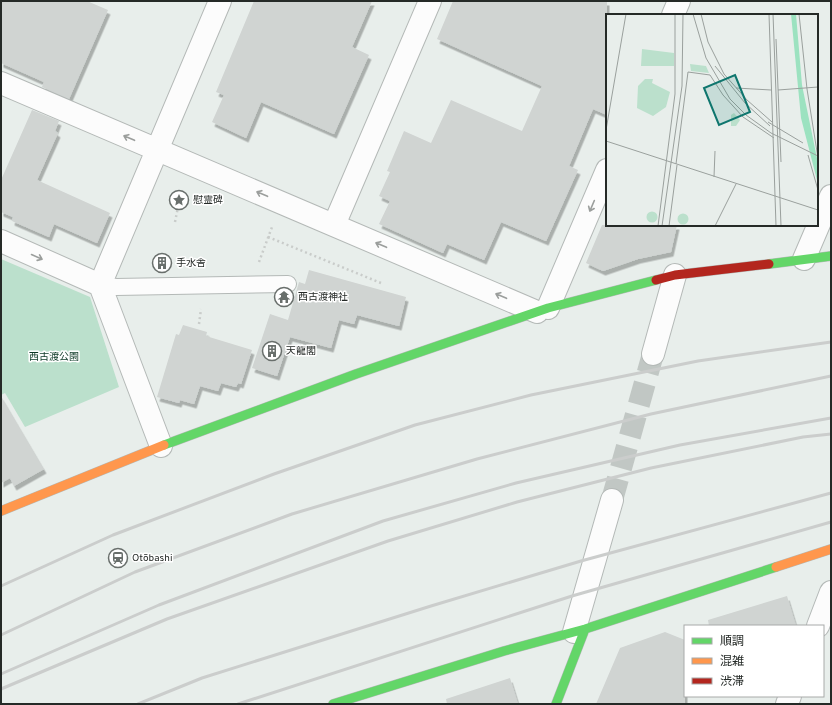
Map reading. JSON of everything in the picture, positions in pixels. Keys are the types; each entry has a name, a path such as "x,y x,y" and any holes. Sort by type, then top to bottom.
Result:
{"street":[{"path":"162,446 100,285 220,1"},
{"path":"334,225 430,1"},
{"path":"673,14 679,1"},
{"path":"1,83 334,225 542,310"},
{"path":"542,310 606,172"},
{"path":"804,259 831,196"},
{"path":"1,241 100,285"},
{"path":"1,511 162,446 356,374 542,310 675,275 831,256"},
{"path":"653,354 675,275"},
{"path":"556,704 580,631 612,500"},
{"path":"333,704 504,651 580,631 831,549"},
{"path":"818,625 831,592"}],"lane":[{"path":"100,285 116,287 288,284"}],"path":[{"path":"251,285 281,202"},
{"path":"175,222 178,207"},
{"path":"268,237 381,283"}],"green space":[{"name":"西古渡公園","path":"1,259 90,297 119,387 25,427 5,393 1,395"}],"building":[{"path":"1,1 87,1 108,10 69,99 42,87 44,82 1,63"},
{"path":"254,1 372,1 352,47 369,55 334,134 261,102 246,138 212,122 224,95 216,92"},
{"path":"453,1 607,1 606,115 593,109 569,166 578,170 546,241 501,222 484,260 447,244 443,253 379,224 390,201 379,196 390,172 387,171 404,131 431,143 451,100 522,131 542,86 437,39"},
{"path":"32,110 59,121 55,131 58,133 37,180 110,213 97,243 54,224 49,237 12,221 13,217 1,212 1,180"},
{"path":"602,225 677,226 671,252 638,259 603,271 586,263"},
{"path":"309,270 406,297 399,326 357,315 354,324 339,320 331,348 290,337 277,376 252,368 270,314 288,320 299,282 305,284"},
{"path":"183,325 207,332 206,336 252,350 241,384 238,383 236,387 221,383 218,391 200,386 194,404 180,400 179,403 157,397 176,334 179,335"},
{"path":"1,396 44,469 14,486 10,478 1,483"},
{"path":"787,596 796,625 709,625 708,620"},
{"path":"665,632 684,640 685,704 596,704 620,648"},
{"path":"510,678 518,704 447,704 446,699"}],"tunnel":[{"path":"612,500 653,354"}],"railway":[{"path":"1,586 113,535 274,474 415,425 531,395 698,361 831,342"},
{"path":"1,635 135,572 292,514 477,459 651,414 831,376"},
{"path":"1,674 159,605 383,521 516,483 680,445 831,418"},
{"path":"1,689 167,619 388,541 517,502 651,468 803,437 831,434"},
{"path":"138,704 202,678 431,606 581,561 831,493"},
{"path":"238,704 572,596 831,522"}],"traffic: fast":[{"path":"769,264 831,256"},
{"path":"164,445 356,374 548,308 656,280"},
{"path":"333,704 504,651 585,629 776,567"},
{"path":"556,704 585,629"}],"traffic: slow":[{"path":"1,511 164,445"},
{"path":"776,567 831,549"}],"traffic: jam":[{"path":"656,280 675,275 769,264"}],"place":[{"name":"慰霊碑","path":"179,200"},
{"name":"手水舎","path":"162,263"},
{"name":"西古渡神社","path":"284,297"},
{"name":"天龍閣","path":"272,351"},
{"name":"Otōbashi","path":"118,558"}]}
